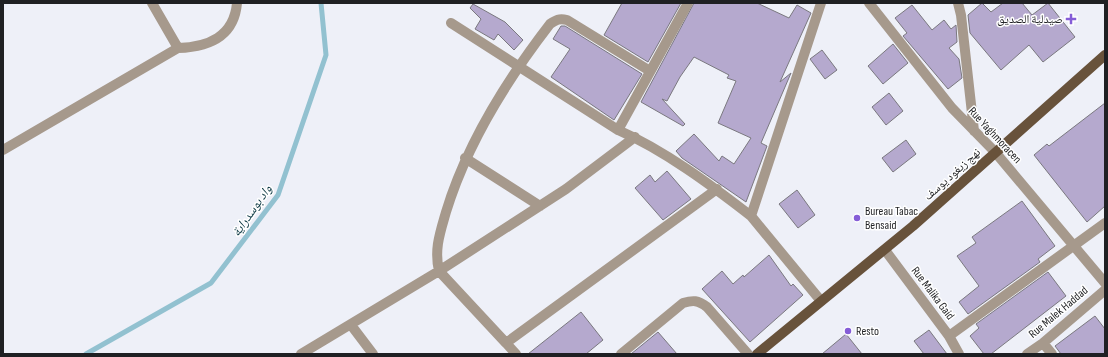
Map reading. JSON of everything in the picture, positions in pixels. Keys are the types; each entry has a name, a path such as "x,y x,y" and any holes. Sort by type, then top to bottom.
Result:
{"main road":[{"name":"نهج زيغود يوسف","path":"757,354 885,250 1105,55"}],"street":[{"path":"152,3 178,48"},
{"path":"3,150 178,48 208,44 218,37 233,21 237,3"},
{"path":"618,130 688,3"},
{"path":"751,216 821,3"},
{"name":"Rue Yaghmoracen","path":"869,3 952,108 995,152 1105,282"},
{"path":"958,3 974,131"},
{"path":"516,354 439,272 436,256 440,235 454,187 465,158 518,66 550,24 561,18 567,20 650,71"},
{"path":"451,23 618,130 634,137 717,189 751,216 821,301"},
{"path":"301,354 439,272 566,189 634,137"},
{"path":"465,158 540,206"},
{"path":"506,343 717,189"},
{"path":"949,336 1105,223"},
{"name":"Rue Malika Gaid","path":"885,250 949,336 959,354"},
{"name":"Rue Malek Haddad","path":"1027,354 1043,343 1105,290"},
{"path":"621,354 683,303 691,300 700,302 707,307 748,354"},
{"path":"351,325 373,354"},
{"path":"1043,343 1052,354"}],"building":[{"path":"622,3 681,3 648,62 604,35"},
{"path":"694,3 757,3 789,18 797,5 811,13 780,82 791,73 761,143 767,146 746,202 682,158 676,151 694,134 719,161 722,156 734,164 751,138 718,123 736,81 727,78 729,75 694,57 680,77 667,101 662,99 685,124 683,126 641,102"},
{"path":"982,3 991,12 1003,3 1022,3 1032,15 1048,3 1075,37 1043,62 1029,45 1001,70 970,33 968,15"},
{"path":"473,4 505,22 523,40 514,50 498,34 494,40 475,29 481,19 470,8"},
{"path":"912,5 932,30 944,20 951,29 956,25 957,42 949,48 959,59 962,78 948,89 903,36 907,33 895,18"},
{"path":"561,26 565,26 642,74 614,120 551,77 570,49 553,39"},
{"path":"893,44 908,63 883,84 868,66"},
{"path":"822,50 837,70 825,79 810,59"},
{"path":"889,93 903,111 886,125 872,107"},
{"path":"1105,103 1105,206 1087,222 1034,155 1047,144 1049,146"},
{"path":"906,140 916,154 893,172 882,158"},
{"path":"667,171 691,199 663,220 635,188 650,175 655,182"},
{"path":"797,190 815,215 798,228 779,204"},
{"path":"1022,201 1055,246 1038,259 1040,262 968,314 959,302 979,286 957,256 976,243 972,237"},
{"path":"769,255 791,286 793,284 803,295 750,342 702,289 722,271 733,284 743,275 744,277"},
{"path":"1048,272 1066,296 991,354 984,354 970,336 979,328 976,324"},
{"path":"581,312 603,340 586,354 528,354"},
{"path":"1095,316 1105,329 1105,354 1061,354 1055,346"},
{"path":"929,330 947,354 924,354 914,341"},
{"path":"658,332 677,354 631,354"},
{"path":"846,334 862,354 822,354"}],"waterway":[{"name":"واد بوسدراية","path":"86,354 211,283 278,195 326,55 321,3"}],"place":[{"name":"صيدلية الصديق","path":"1071,19"},
{"name":"Bureau Tabac Bensaid","path":"857,218"},
{"name":"Resto","path":"848,331"}]}
